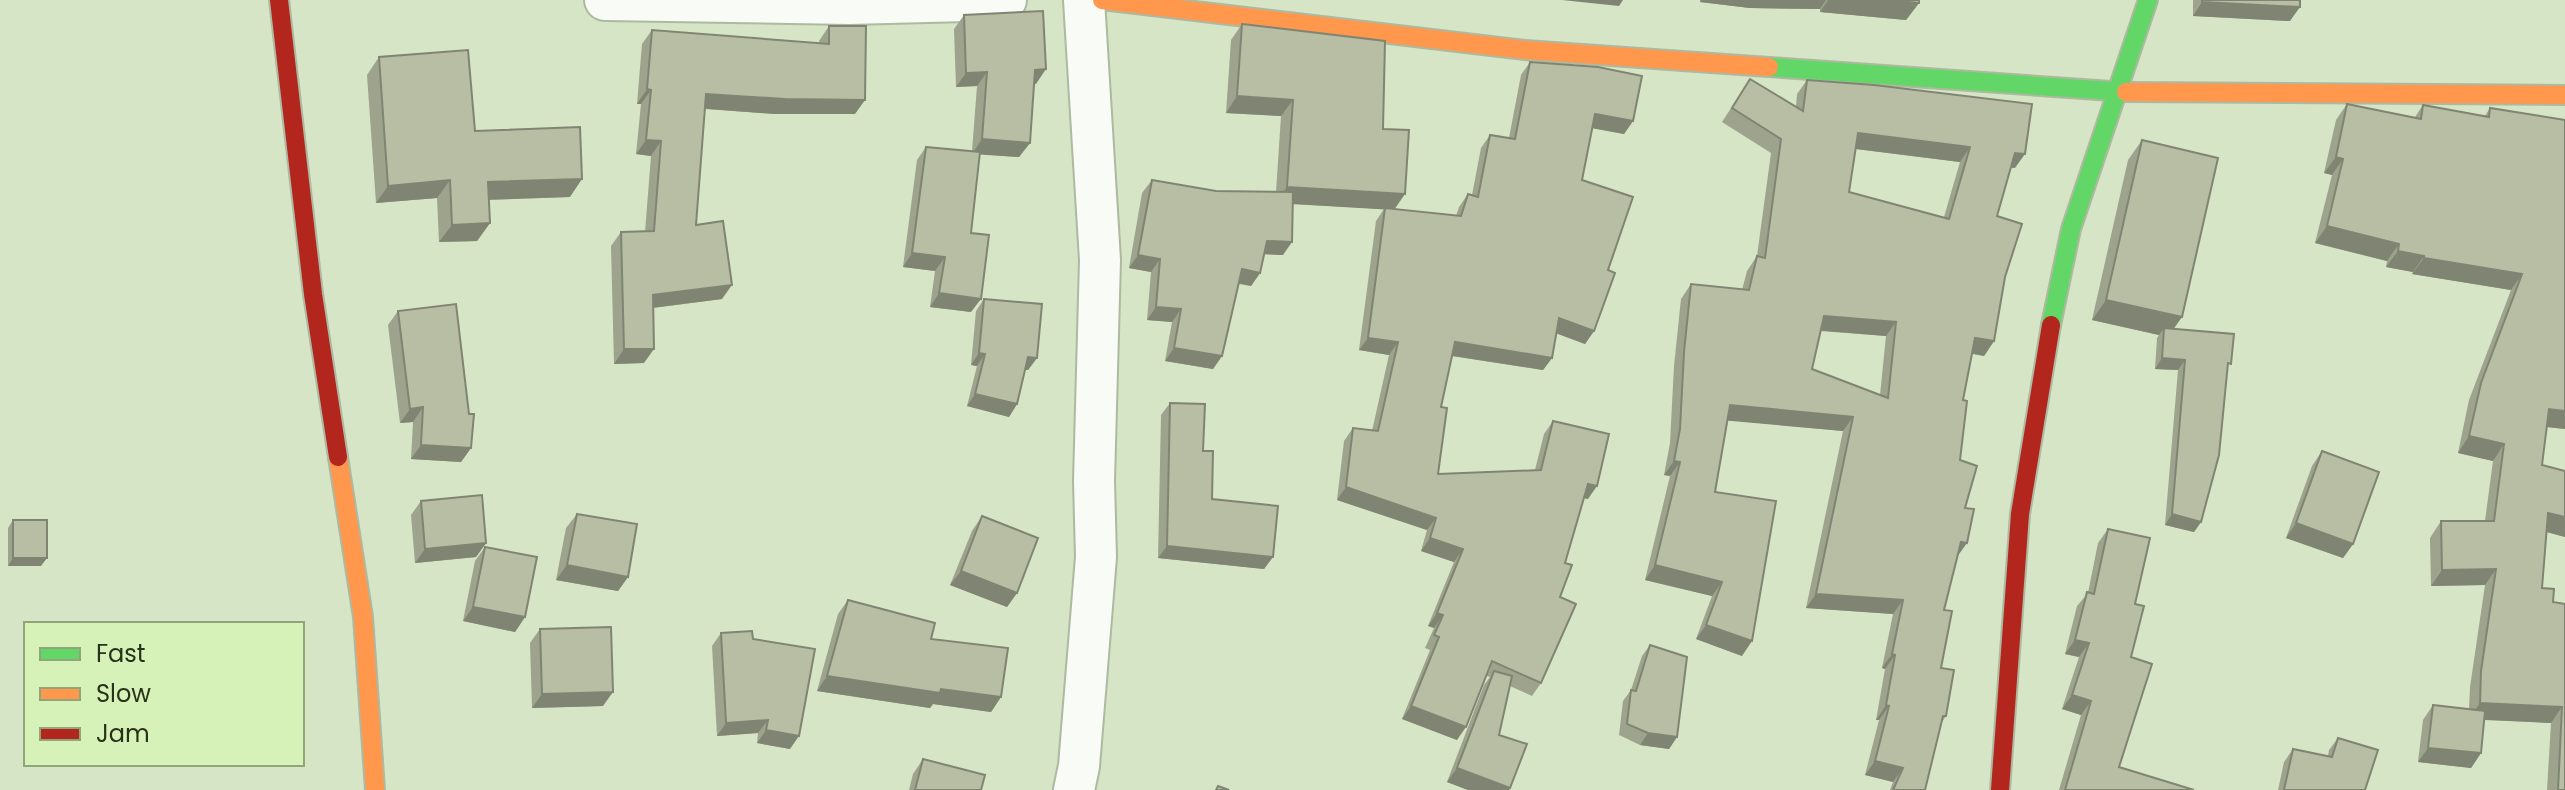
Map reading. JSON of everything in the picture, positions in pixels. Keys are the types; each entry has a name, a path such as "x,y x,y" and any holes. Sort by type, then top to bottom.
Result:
{"street":[{"path":"279,0 313,294 363,617 375,790"},
{"path":"605,0 849,4 1006,0"},
{"path":"1074,790 1079,766 1096,557 1094,481 1100,260 1084,0"},
{"path":"1102,0 1525,50 2117,92 2565,95"},
{"path":"2000,790 2020,514 2054,303 2071,229 2148,0"}],"building":[{"path":"1888,0 1919,0 1919,3"},
{"path":"2300,0 2300,7 2202,2"},
{"path":"1043,11 1046,69 1035,70 1030,143 982,139 987,72 966,73 964,15"},
{"path":"1242,24 1385,41 1383,129 1409,130 1405,194 1287,187 1293,100 1237,96"},
{"path":"829,26 866,26 865,100 706,94 696,225 723,221 732,285 653,295 654,349 624,349 621,232 654,231 661,141 646,140 652,30 829,44"},
{"path":"468,50 475,131 580,127 582,179 488,182 490,223 452,225 450,180 388,186 379,57"},
{"path":"1530,62 1598,67 1642,76 1633,121 1595,114 1582,180 1633,197 1608,270 1615,273 1594,331 1559,318 1552,358 1455,342 1441,407 1447,408 1438,474 1541,470 1553,421 1609,434 1597,486 1588,484 1565,563 1572,565 1560,597 1576,604 1541,683 1492,661 1466,727 1411,706 1439,637 1434,635 1443,615 1437,613 1463,549 1430,538 1436,518 1346,487 1353,428 1378,431 1398,342 1368,338 1385,208 1461,216 1468,194 1478,197 1490,135 1515,139"},
{"path":"1750,79 1803,111 1807,80 2032,104 2025,154 2015,153 1997,216 2022,224 2005,277 1994,341 1975,338 1963,400 1967,401 1960,460 1977,466 1965,508 1974,509 1967,543 1961,542 1944,610 1952,611 1941,668 1954,670 1946,716 1943,716 1925,790 1893,790 1903,768 1875,761 1889,706 1886,705 1895,655 1892,654 1903,600 1816,594 1853,417 1730,405 1715,492 1776,501 1752,641 1706,625 1722,582 1655,565 1680,462 1674,461 1680,429 1691,284 1749,290 1757,256 1765,258 1781,139 1732,108","holes":["1858,133 1970,147 1949,219 1849,192","1824,316 1896,322 1888,398 1812,369"]},
{"path":"2347,104 2421,119 2423,105 2489,117 2490,108 2565,120 2565,411 2549,409 2542,465 2565,471 2565,517 2548,513 2542,588 2554,589 2553,602 2565,604 2565,790 2558,790 2562,707 2480,703 2481,671 2496,569 2442,570 2441,521 2494,521 2504,444 2469,436 2481,383 2522,274 2424,258 2398,251 2399,244 2327,226 2343,159 2336,157"},
{"path":"2142,140 2218,158 2182,317 2106,300"},
{"path":"926,147 980,152 971,233 989,235 981,299 939,293 945,257 912,253"},
{"path":"1152,180 1216,191 1293,192 1292,242 1267,241 1260,273 1242,269 1222,356 1174,348 1181,309 1156,307 1160,259 1138,255"},
{"path":"984,299 1042,304 1037,358 1028,357 1017,404 975,394 985,354 979,353"},
{"path":"456,304 469,414 474,414 471,448 421,445 423,407 410,409 398,311"},
{"path":"2164,328 2234,334 2219,455 2201,522 2172,514 2185,360 2162,358"},
{"path":"1170,403 1205,404 1203,451 1213,451 1212,499 1278,506 1273,557 1167,546"},
{"path":"2322,451 2379,472 2353,544 2296,523"},
{"path":"482,495 486,543 425,549 421,501"},
{"path":"577,514 637,524 628,577 567,565"},
{"path":"982,516 1038,538 1017,593 961,571"},
{"path":"13,520 47,520 47,558 13,558"},
{"path":"2108,529 2150,538 2135,604 2144,606 2131,657 2152,664 2119,767 2194,790 2065,790 2091,701 2072,695 2089,643 2075,640 2087,592 2094,594"},
{"path":"485,547 537,557 525,617 473,607"},
{"path":"848,600 935,623 931,639 1008,648 1001,697 941,689 940,693 827,676"},
{"path":"611,627 613,692 542,694 540,629"},
{"path":"752,631 753,639 815,649 799,736 766,730 768,720 726,723 721,633"},
{"path":"1650,645 1687,657 1677,737 1648,733 1627,724 1631,690 1636,691"},
{"path":"1494,671 1512,676 1499,735 1527,744 1510,788 1457,768"},
{"path":"2433,705 2485,711 2481,753 2428,748"},
{"path":"2338,738 2378,750 2365,790 2284,790 2293,749 2332,757"},
{"path":"923,759 985,775 981,790 915,790"}],"traffic: fast":[{"path":"2051,325 2071,229 2148,0"},
{"path":"1769,67 2126,92"}],"traffic: slow":[{"path":"1102,0 1525,50 1769,67"},
{"path":"2126,92 2565,95"},
{"path":"338,457 363,617 375,790"}],"traffic: jam":[{"path":"279,0 313,294 338,457"},
{"path":"2000,790 2020,514 2051,325"}]}
